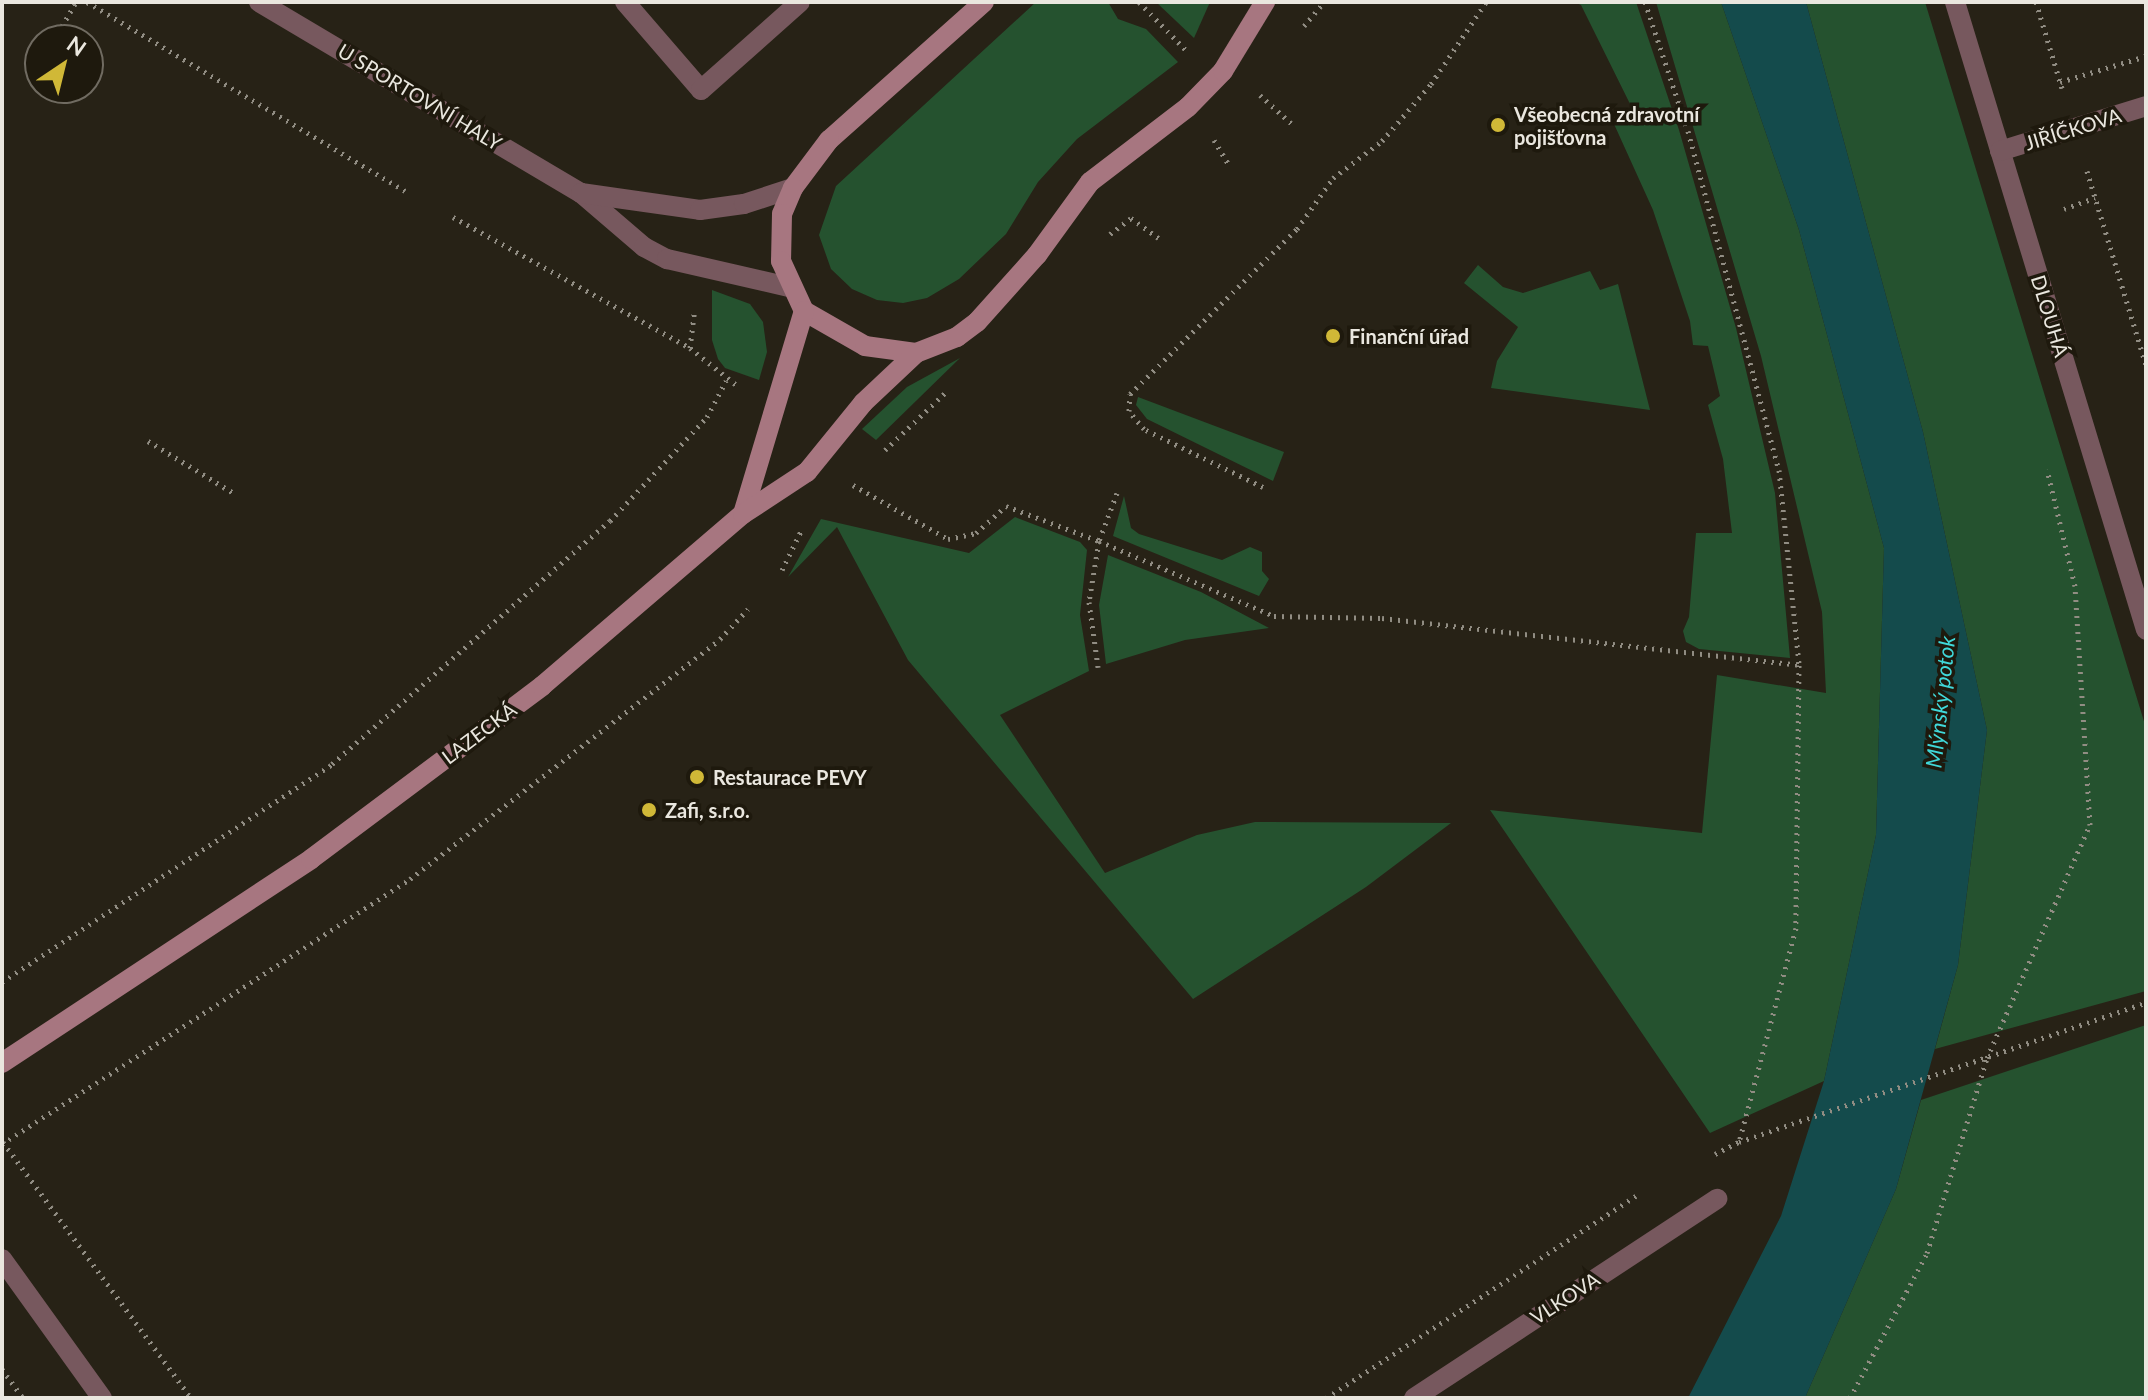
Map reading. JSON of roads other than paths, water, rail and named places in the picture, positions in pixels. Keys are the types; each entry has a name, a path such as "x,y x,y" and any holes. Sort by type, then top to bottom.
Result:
{"main road":[{"path":"984,2 829,140 793,188 779,233 789,287 804,311 865,346 916,353 957,337 999,301 1090,182 1188,107 1223,71 1265,2"},
{"path":"743,514 804,311"},
{"name":"LAZECKÁ","path":"2,1063 383,806 542,686 743,514 807,472 863,403 916,353"}],"street":[{"name":"U SPORTOVNÍ HALY","path":"259,2 581,193 617,227 667,259 789,287"},
{"path":"625,2 701,90 800,2"},
{"name":"DLOUHÁ","path":"1955,2 2146,630"},
{"name":"JIŘÍČKOVA","path":"2000,151 2146,106"},
{"name":"U SPORTOVNÍ HALY","path":"581,193 700,210 744,204 793,188"},
{"name":"VLKOVA","path":"1414,1398 1717,1199"},
{"path":"2,1259 102,1398"}],"water":[{"name":"Mlýnský potok","path":"1721,2 1806,2 1923,432 1987,730 1958,965 1896,1189 1805,1398 1688,1398 1781,1216 1824,1081 1876,835 1884,548 1799,230"}],"place":[{"name":"Všeobecná zdravotní pojišťovna","path":"1498,125"},
{"name":"Finanční úřad","path":"1333,336"},
{"name":"Restaurace PEVY","path":"697,777"},
{"name":"Zafi, s.r.o.","path":"649,810"}]}
